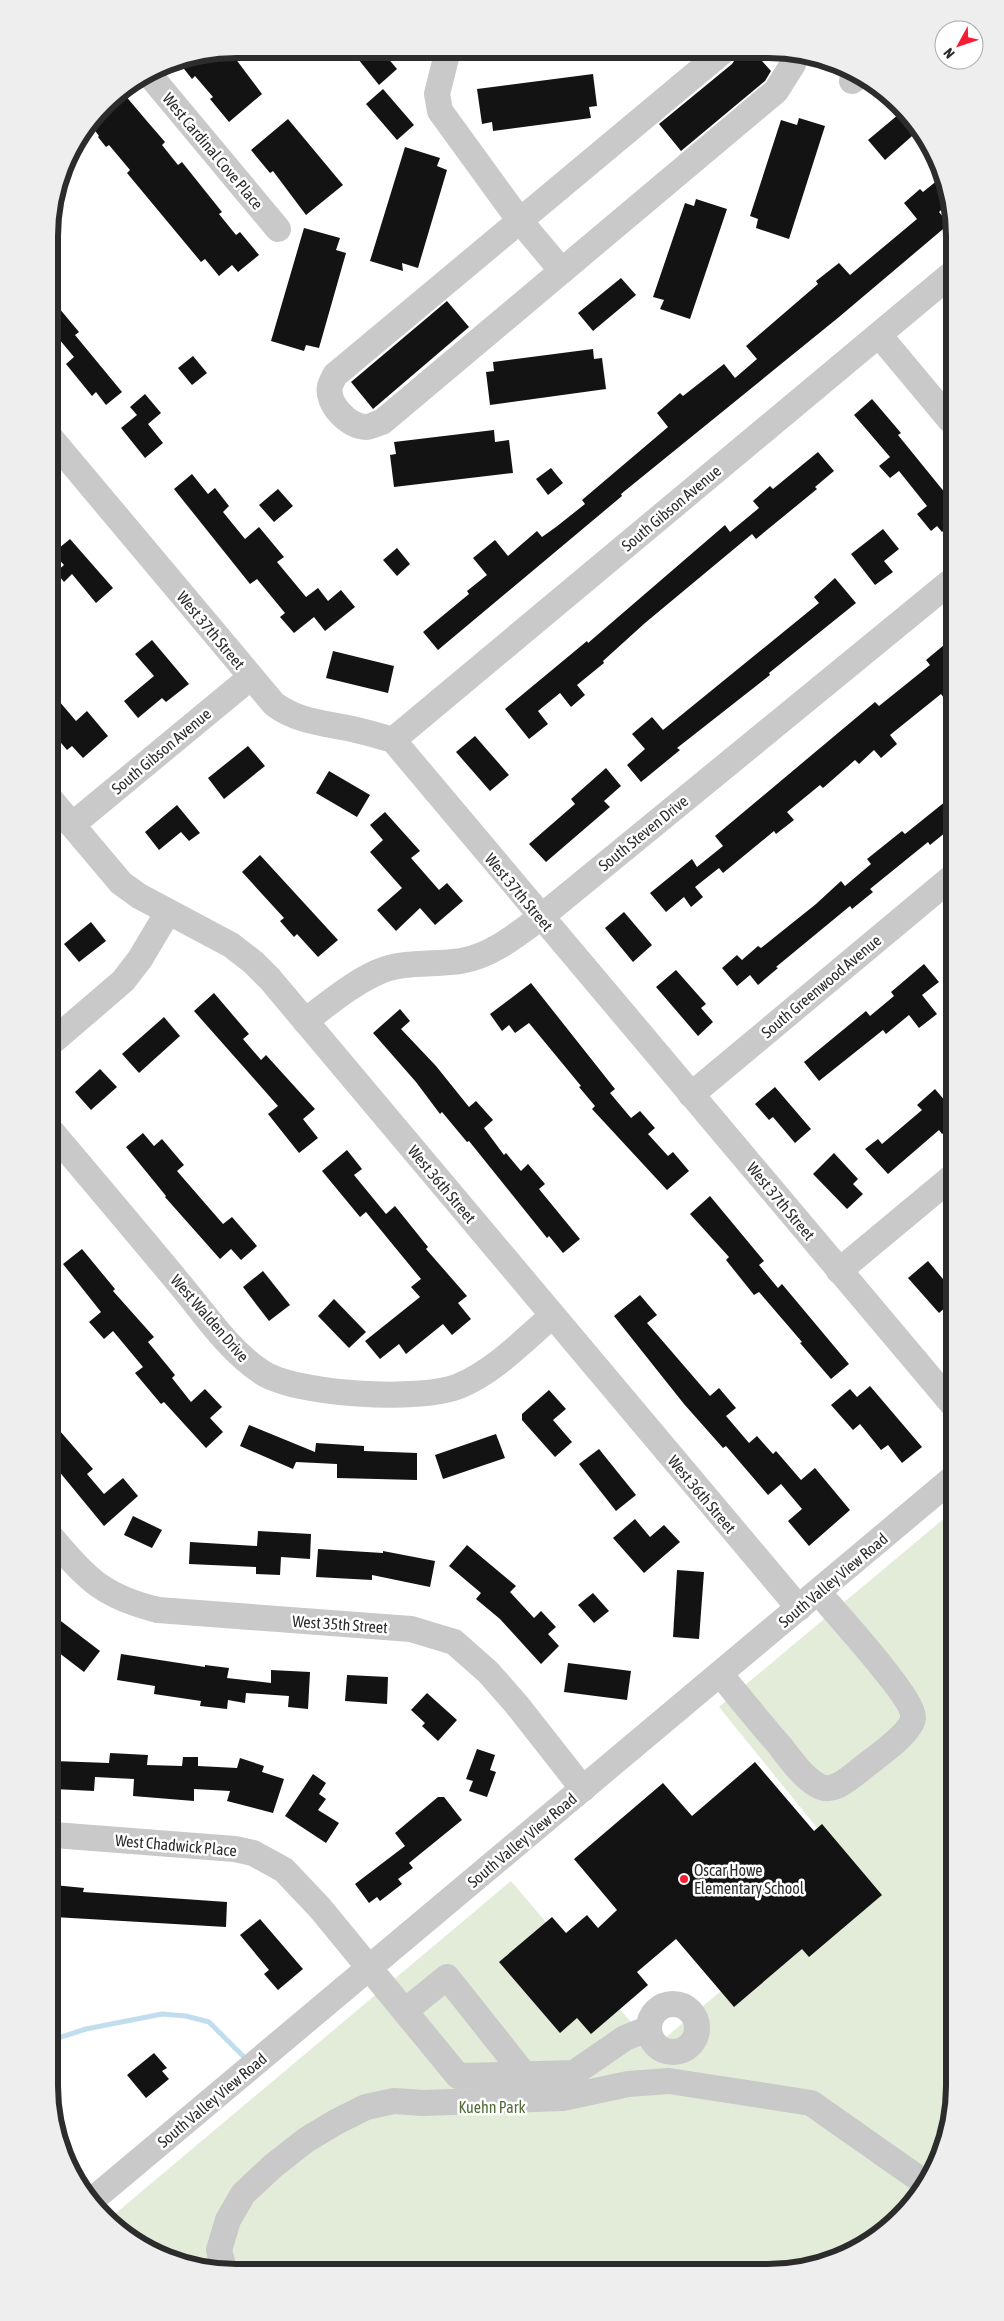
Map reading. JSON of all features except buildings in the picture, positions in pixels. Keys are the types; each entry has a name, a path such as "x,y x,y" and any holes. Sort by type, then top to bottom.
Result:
{"street":[{"path":"446,58 437,94 440,111 520,221 562,271"},
{"path":"715,58 335,375 330,387 332,400 338,411 355,424 367,427 382,422 776,92 794,59"},
{"name":"West Cardinal Cove Place","path":"152,78 278,229"},
{"name":"South Gibson Avenue","path":"393,740 946,279"},
{"path":"879,335 946,415"},
{"name":"West 37th Street","path":"58,447 274,704 286,714 302,720 359,730 393,740 540,917 946,1397"},
{"name":"South Steven Drive","path":"305,1021 355,984 379,972 421,964 463,961 498,947 540,917 946,585"},
{"name":"South Gibson Avenue","path":"72,825 251,677"},
{"name":"West 36th Street","path":"58,808 121,883 139,896 231,944 254,962 552,1316 809,1600 897,1686 912,1709 913,1718 909,1728 900,1737 847,1780 835,1788 824,1788 817,1785 798,1769 720,1674"},
{"name":"South Greenwood Avenue","path":"691,1095 946,882"},
{"path":"58,1037 123,982 140,959 168,912"},
{"name":"West Walden Drive","path":"58,1139 215,1328 244,1360 262,1373 282,1381 309,1388 363,1394 419,1395 442,1391 458,1387 493,1366 552,1316"},
{"path":"839,1271 946,1183"},
{"name":"South Valley View Road","path":"96,2197 946,1484"},
{"name":"West 35th Street","path":"58,1544 94,1583 108,1593 134,1604 168,1611 411,1629 454,1642 467,1651 494,1679 583,1789"},
{"name":"West Chadwick Place","path":"58,1835 235,1849 260,1856 284,1870 297,1882 458,2076 524,2074"},
{"path":"405,2011 447,1977 524,2074 574,2073 625,2038 647,2029"},
{"path":"223,2263 220,2250 228,2220 243,2194 293,2150 336,2122 366,2107 394,2101 423,2103 563,2098 628,2084 669,2081 811,2103 920,2180"}],"green space":[{"name":"Kuehn Park","path":"946,1517 945,2109 937,2143 923,2175 910,2194 877,2227 858,2240 826,2254 792,2262 769,2264 235,2264 212,2262 178,2254 146,2240 129,2229 116,2213 511,1881 653,2048 857,1877 719,1707"}],"waterway":[{"path":"58,2038 86,2029 162,2014 186,2016 209,2022 247,2060"}],"place":[{"name":"Oscar Howe Elementary School","path":"684,1879"}]}
